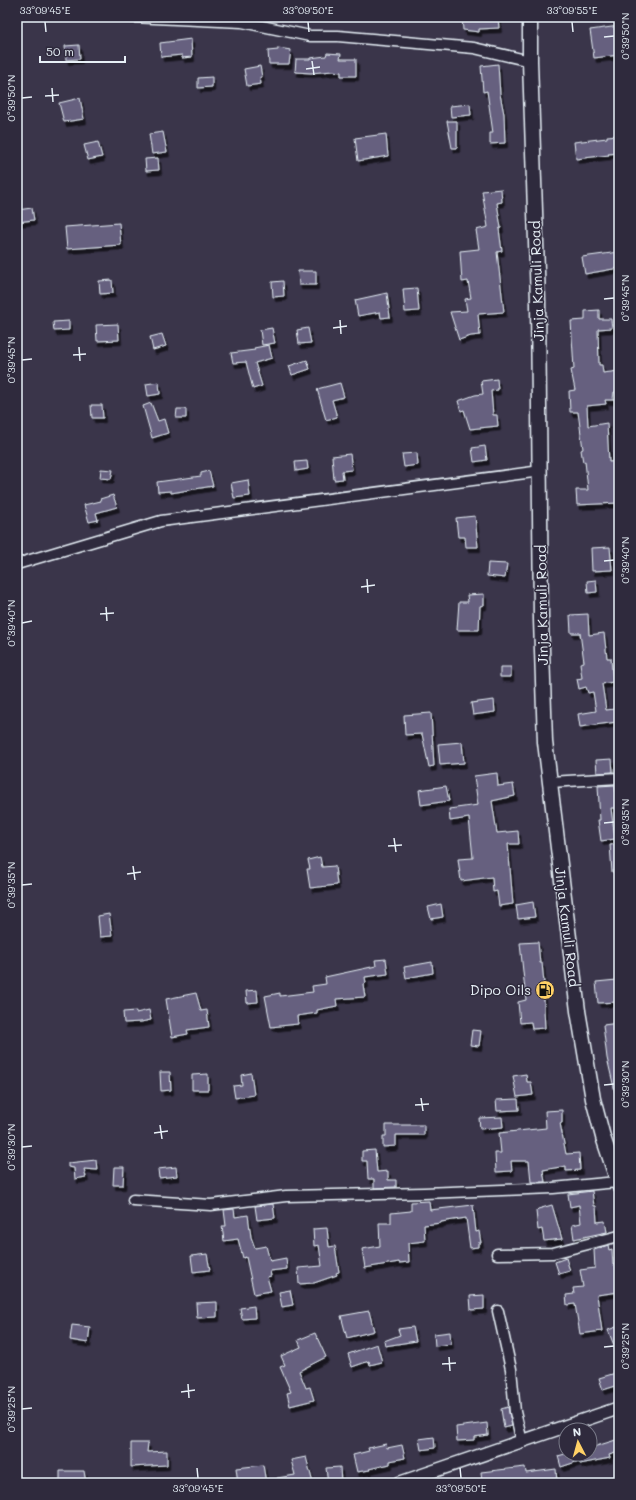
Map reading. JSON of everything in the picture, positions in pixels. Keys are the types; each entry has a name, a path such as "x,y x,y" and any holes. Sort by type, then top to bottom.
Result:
{"main road":[{"name":"Jinja Kamuli Road","path":"530,17 530,61 538,301 542,634 545,742 578,1011 594,1099 603,1137 618,1183"}],"street":[{"path":"132,17 242,22 310,36 338,36 474,48 530,61"},
{"path":"17,564 161,521 540,471"},
{"path":"550,782 619,778"},
{"path":"133,1200 211,1205 286,1196 455,1192 553,1188 618,1183"},
{"path":"497,1254 553,1253 619,1236"},
{"path":"498,1311 511,1369 515,1412 522,1442"},
{"path":"399,1483 619,1408"}],"building":[{"path":"462,17 498,17 499,28 479,29 479,32 463,30"},
{"path":"619,26 619,55 594,58 590,30"},
{"path":"191,39 192,57 182,58 182,55 161,57 160,43"},
{"path":"79,45 80,59 66,60 65,46"},
{"path":"278,48 291,50 289,64 269,64 268,51 278,50"},
{"path":"327,53 341,54 340,59 356,59 356,76 341,76 341,72 333,71 311,73 295,72 296,59 310,59 326,56"},
{"path":"498,64 500,94 504,114 505,143 490,144 490,133 493,133 487,91 483,92 481,66"},
{"path":"260,66 262,77 260,77 261,84 247,86 244,69"},
{"path":"212,77 212,87 198,88 198,78"},
{"path":"80,98 84,119 64,122 59,103"},
{"path":"470,104 471,115 451,117 450,106"},
{"path":"447,121 457,121 457,148 452,148"},
{"path":"163,132 167,152 152,154 149,134"},
{"path":"386,134 388,156 358,161 355,138"},
{"path":"619,135 619,153 576,159 574,142"},
{"path":"98,142 102,157 88,160 84,145"},
{"path":"158,158 159,170 146,171 145,159"},
{"path":"501,189 502,202 497,203 501,228 499,229 502,251 497,252 504,312 478,314 480,335 459,340 450,312 467,311 465,299 471,298 468,281 462,282 460,251 479,249 476,230 488,227 482,191"},
{"path":"32,208 34,220 17,222 17,210"},
{"path":"119,223 121,245 67,249 65,227"},
{"path":"619,252 619,268 585,274 582,257"},
{"path":"298,271 316,271 316,285 299,285"},
{"path":"112,280 113,293 100,294 99,281"},
{"path":"283,281 284,296 273,297 272,282"},
{"path":"417,288 419,311 405,312 403,289"},
{"path":"387,293 390,317 381,318 380,312 358,316 355,300"},
{"path":"599,310 599,319 611,319 612,328 598,329 599,365 602,365 603,373 619,371 619,393 614,392 613,400 605,400 606,404 587,406 588,426 607,423 609,462 619,461 619,503 577,505 576,490 588,490 585,461 583,462 581,450 583,449 578,412 570,412 569,391 575,390 571,370 574,369 571,321 585,320 585,311"},
{"path":"69,321 69,330 54,331 53,322"},
{"path":"118,324 119,340 97,341 96,325"},
{"path":"272,328 275,343 262,345 260,330"},
{"path":"308,328 311,343 299,344 297,330"},
{"path":"162,334 166,346 153,350 150,337"},
{"path":"269,345 272,358 255,363 262,386 253,389 246,362 233,363 231,353 255,350 254,348"},
{"path":"307,360 310,369 292,375 289,366"},
{"path":"497,379 498,390 491,391 493,415 497,415 498,426 470,429 464,410 461,411 458,401 483,394 481,381"},
{"path":"159,382 160,394 148,396 146,384"},
{"path":"340,383 344,397 332,400 337,417 326,420 317,389"},
{"path":"151,403 158,421 164,419 168,433 152,438 143,406"},
{"path":"91,405 102,405 103,418 92,418"},
{"path":"177,409 186,409 186,418 176,418"},
{"path":"485,446 487,460 474,462 472,448"},
{"path":"417,453 418,465 404,467 402,454"},
{"path":"350,454 352,470 342,471 343,479 334,480 332,456"},
{"path":"307,461 308,469 296,471 295,462"},
{"path":"101,469 113,470 111,479 100,478"},
{"path":"209,471 213,486 171,493 171,491 158,492 157,482 201,476 201,473"},
{"path":"248,480 250,496 234,498 231,483"},
{"path":"113,495 117,507 96,513 98,520 89,522 84,505 101,501 100,499"},
{"path":"475,516 478,547 466,547 465,537 458,537 456,518"},
{"path":"610,547 612,570 592,571 591,548"},
{"path":"488,563 507,564 505,578 487,576"},
{"path":"596,580 597,592 588,593 587,581"},
{"path":"484,594 484,605 480,606 479,630 457,630 459,602 468,602 467,595"},
{"path":"588,614 589,635 604,633 607,658 611,658 613,682 602,684 606,710 615,709 617,722 580,727 578,714 596,711 593,692 588,693 586,687 579,689 577,679 582,678 580,663 584,662 580,633 571,633 570,615"},
{"path":"500,667 511,667 511,677 500,677"},
{"path":"494,700 495,712 473,715 471,703"},
{"path":"431,713 434,766 429,767 422,734 405,735 404,715"},
{"path":"462,742 464,763 440,765 438,744"},
{"path":"612,759 613,772 597,773 596,760"},
{"path":"497,773 498,786 513,784 515,796 492,801 497,833 518,831 519,844 508,844 513,904 499,906 497,891 493,892 492,877 461,881 458,859 473,858 469,818 450,821 449,809 478,805 474,776"},
{"path":"615,785 617,808 611,808 615,839 601,841 598,820 600,820 598,786"},
{"path":"446,786 449,801 421,805 419,790"},
{"path":"619,844 619,872 612,872 610,845"},
{"path":"320,857 322,867 335,866 337,885 310,888 307,869 310,869 308,860"},
{"path":"533,902 535,917 518,919 516,905"},
{"path":"441,904 443,917 431,919 428,907"},
{"path":"109,914 112,936 100,937 98,916"},
{"path":"538,942 544,983 542,983 545,1028 532,1029 531,1022 520,1023 518,1002 526,1000 520,943"},
{"path":"386,959 388,974 365,977 366,983 363,984 365,997 336,999 337,1006 317,1010 317,1013 297,1016 298,1024 271,1027 265,996 280,993 280,996 313,992 312,986 326,984 325,977 376,966 375,960"},
{"path":"432,962 433,973 406,978 404,967"},
{"path":"617,980 618,1002 598,1003 596,982"},
{"path":"257,990 258,1002 247,1003 246,991"},
{"path":"196,993 201,1011 207,1010 209,1027 187,1030 188,1034 172,1037 166,999"},
{"path":"149,1010 151,1020 124,1023 123,1012 136,1011 136,1013"},
{"path":"619,1023 619,1091 615,1092 607,1058 603,1025"},
{"path":"472,1030 481,1031 479,1046 470,1045"},
{"path":"160,1072 170,1072 171,1090 161,1091"},
{"path":"251,1073 254,1095 235,1098 233,1086 242,1085 241,1075"},
{"path":"208,1074 208,1090 192,1090 192,1075"},
{"path":"526,1074 527,1082 531,1082 533,1095 517,1097 513,1076"},
{"path":"518,1099 519,1110 497,1111 496,1100"},
{"path":"562,1110 562,1123 560,1123 566,1154 579,1153 580,1170 566,1171 566,1166 543,1170 545,1182 531,1182 529,1161 511,1161 512,1171 496,1172 495,1153 501,1153 499,1133 546,1128 545,1111"},
{"path":"502,1117 503,1127 480,1129 479,1118"},
{"path":"386,1125 424,1125 424,1135 396,1135 396,1146 383,1147 383,1136 386,1136"},
{"path":"375,1150 377,1172 388,1171 388,1180 396,1180 396,1187 374,1188 374,1179 368,1179 367,1161 362,1161 362,1151"},
{"path":"96,1160 97,1170 84,1169 86,1177 75,1179 74,1168 68,1167 68,1163"},
{"path":"114,1167 124,1167 123,1185 113,1185"},
{"path":"176,1167 177,1176 159,1178 158,1169"},
{"path":"592,1191 594,1206 596,1206 597,1222 605,1221 607,1232 574,1239 572,1225 581,1223 579,1205 570,1207 568,1194"},
{"path":"429,1201 430,1210 473,1205 476,1232 479,1231 481,1243 478,1243 478,1247 470,1248 466,1218 424,1225 425,1241 408,1243 409,1262 399,1262 365,1268 362,1249 380,1246 379,1223 391,1223 391,1213 411,1211 411,1202"},
{"path":"273,1204 275,1218 257,1220 255,1206"},
{"path":"552,1205 562,1239 544,1241 542,1229 538,1230 536,1211"},
{"path":"234,1209 235,1217 248,1215 251,1237 255,1248 266,1246 270,1261 286,1258 287,1269 270,1271 271,1276 267,1277 271,1291 254,1294 246,1257 243,1258 238,1239 224,1241 222,1226 226,1226 224,1210"},
{"path":"327,1228 329,1247 335,1246 339,1272 336,1273 337,1275 314,1283 299,1284 298,1268 322,1266 319,1245 314,1246 313,1229"},
{"path":"608,1245 609,1250 612,1249 613,1265 616,1264 619,1292 597,1295 602,1331 580,1334 575,1304 567,1305 566,1295 574,1294 573,1288 583,1287 580,1270 595,1268 594,1250"},
{"path":"207,1254 210,1270 193,1272 191,1256"},
{"path":"566,1258 570,1271 559,1274 555,1262"},
{"path":"290,1290 293,1305 282,1307 279,1292"},
{"path":"484,1295 484,1309 471,1310 470,1296"},
{"path":"217,1302 217,1317 197,1318 196,1303"},
{"path":"254,1306 255,1318 242,1319 240,1308"},
{"path":"369,1311 374,1331 347,1338 341,1316"},
{"path":"72,1325 90,1327 88,1343 70,1340"},
{"path":"619,1326 619,1358 608,1330"},
{"path":"413,1327 416,1341 385,1346 384,1341 400,1335 398,1329"},
{"path":"450,1332 451,1344 435,1346 434,1334"},
{"path":"315,1333 326,1357 299,1371 306,1388 310,1387 314,1400 290,1406 287,1393 291,1392 280,1367 285,1365 281,1356 301,1347 298,1340"},
{"path":"377,1344 382,1362 370,1365 369,1361 352,1367 348,1354"},
{"path":"619,1372 619,1385 603,1390 599,1378"},
{"path":"508,1407 512,1426 504,1428 501,1409"},
{"path":"487,1423 488,1435 474,1437 474,1440 457,1441 456,1427"},
{"path":"434,1437 435,1448 421,1450 419,1439"},
{"path":"619,1439 619,1452 609,1455 610,1458 598,1460 598,1446"},
{"path":"131,1443 148,1443 147,1452 167,1451 167,1465 131,1467"},
{"path":"386,1444 387,1448 402,1445 405,1458 390,1461 390,1464 369,1469 370,1470 357,1472 353,1455 369,1451 368,1448"},
{"path":"306,1457 313,1483 278,1483 277,1478 295,1475 291,1460"},
{"path":"560,1462 576,1462 561,1467"},
{"path":"579,1462 590,1462 580,1464"},
{"path":"263,1465 266,1483 238,1483 236,1468"},
{"path":"340,1467 341,1483 328,1483 326,1468"},
{"path":"525,1467 526,1473 556,1469 557,1482 536,1483 536,1481 523,1483 482,1483 481,1472"},
{"path":"60,1471 84,1471 86,1483 60,1483"}],"place":[{"name":"Dipo Oils","path":"545,990"}]}
